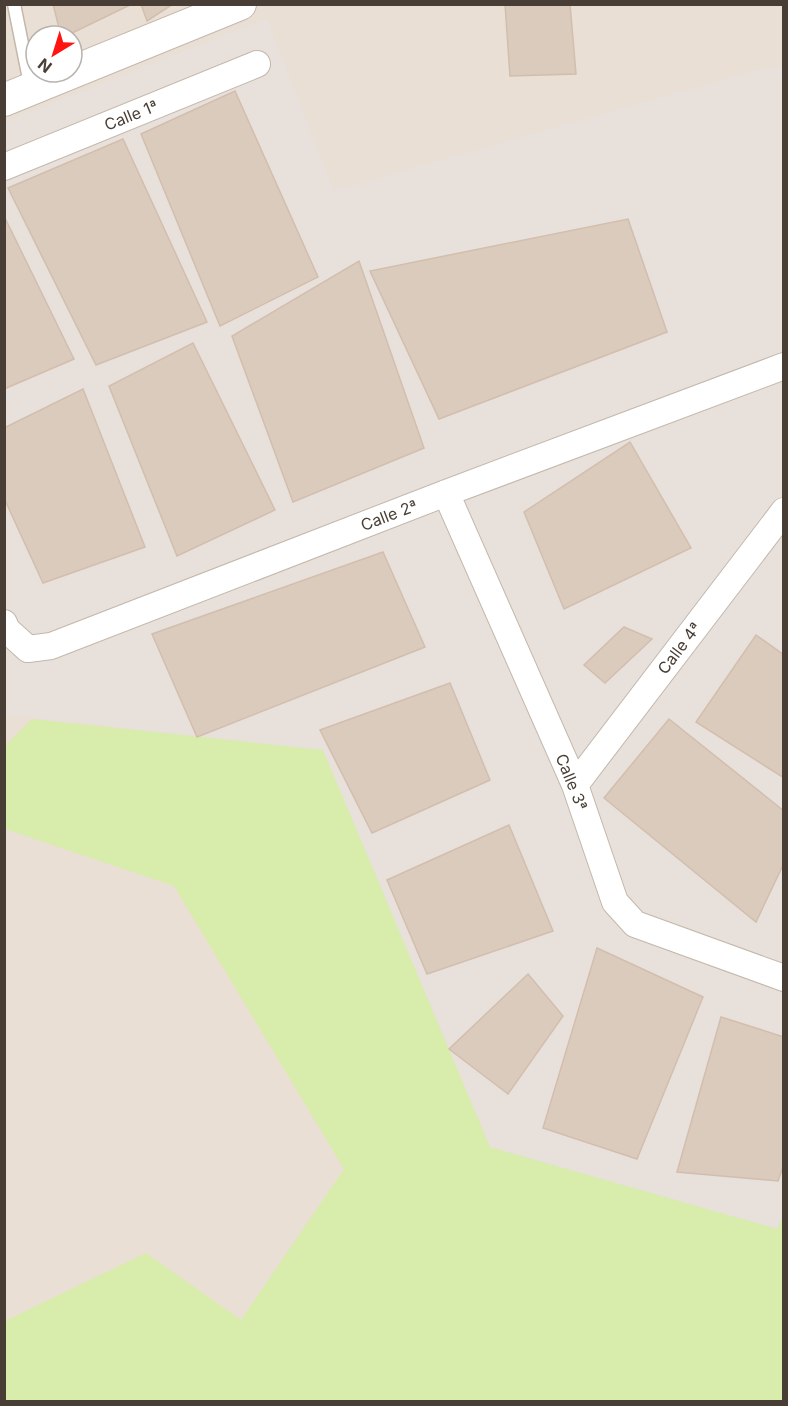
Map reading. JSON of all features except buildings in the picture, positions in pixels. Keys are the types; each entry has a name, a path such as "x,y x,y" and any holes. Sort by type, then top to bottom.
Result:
{"street":[{"path":"18,95 240,4"},
{"name":"Calle 1ª","path":"4,167 256,64"},
{"name":"Calle 2ª","path":"4,623 7,630 28,649 51,646 783,366"},
{"name":"Calle 3ª","path":"446,493 575,785 615,902 635,924 783,978"},
{"name":"Calle 4ª","path":"575,785 783,511"}],"lane":[{"path":"14,4 18,95"}],"shaded area":[{"path":"5,5 783,5 783,1401 5,1401"},
{"path":"267,18 334,190 753,71 783,65 784,1212 777,1230 490,1147 323,750 5,715 5,121"}],"green space":[{"path":"32,719 323,750 490,1147 777,1229 783,1217 783,1401 5,1401 5,1321 146,1253 241,1320 344,1169 174,886 5,829 5,746"}]}
